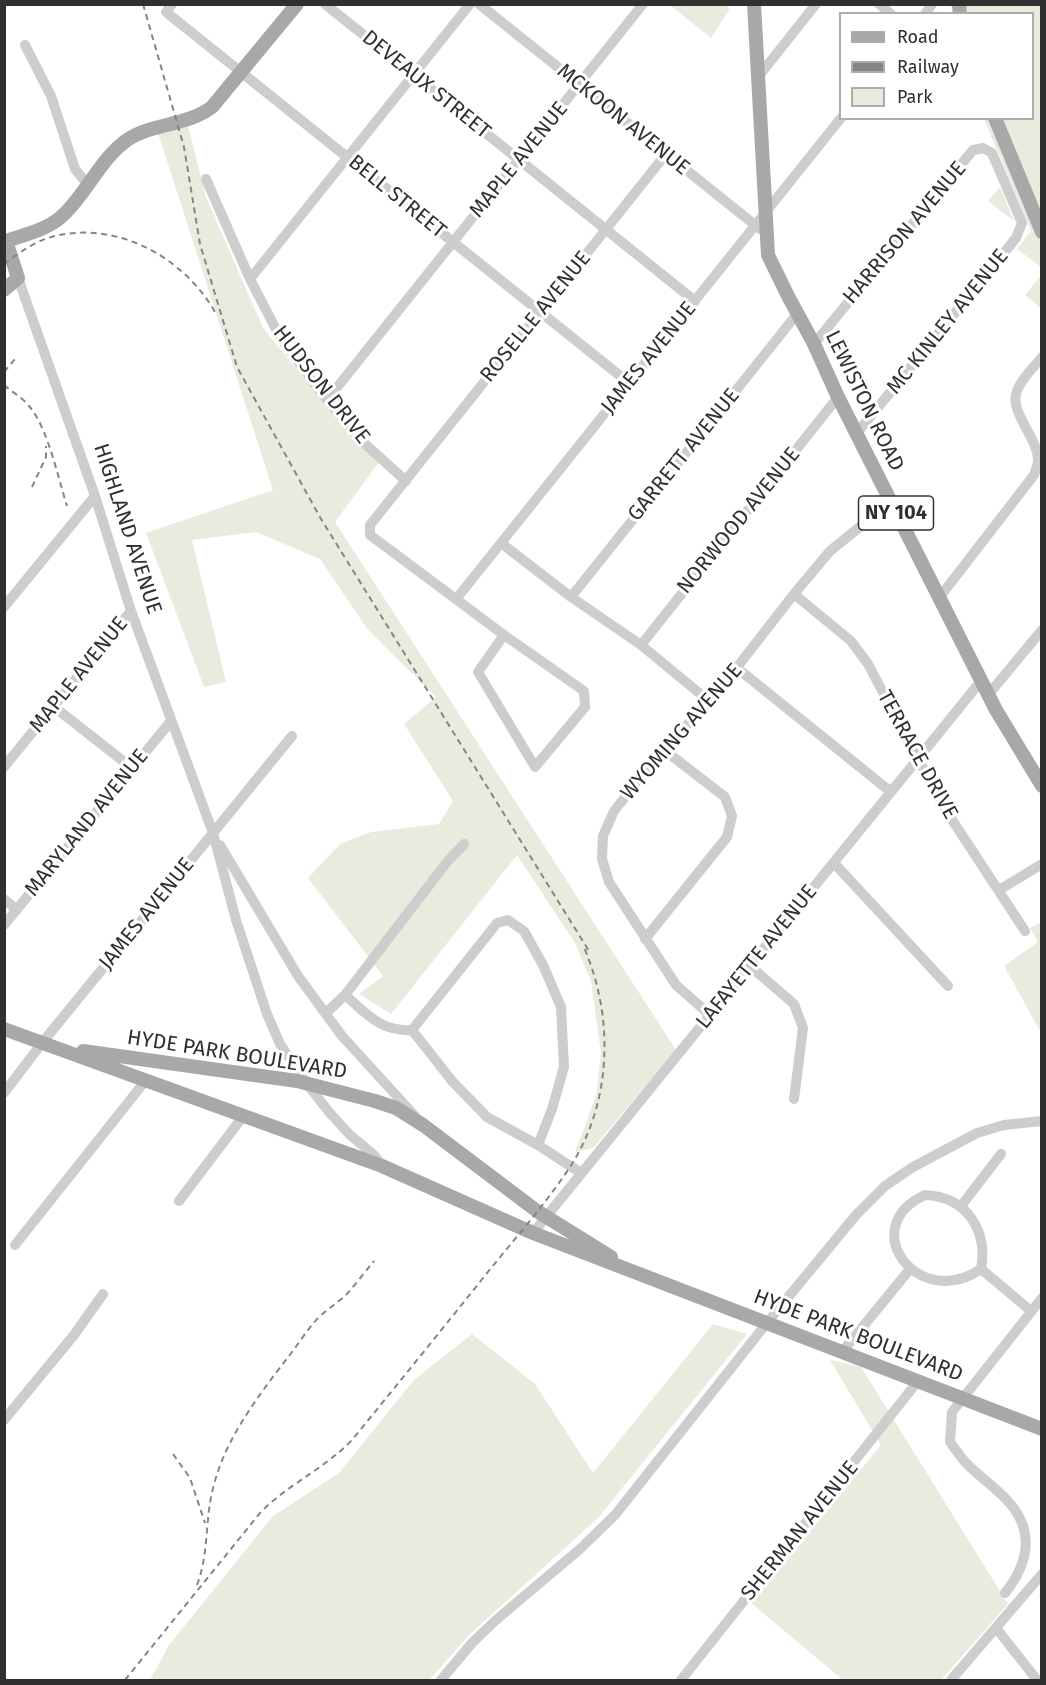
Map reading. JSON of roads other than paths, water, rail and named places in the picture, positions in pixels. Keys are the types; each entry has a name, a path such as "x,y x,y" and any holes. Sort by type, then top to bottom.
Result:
{"main road":[{"path":"5,239 44,227 57,220 125,141 141,133 188,120 215,105 297,4"},
{"name":"LEWISTON ROAD","path":"754,4 768,255 988,695 1041,786"},
{"path":"996,120 1041,232"},
{"name":"HIGHLAND AVENUE","path":"5,239 18,278"},
{"path":"4,290 18,278"},
{"name":"HYDE PARK BOULEVARD","path":"4,1029 382,1166 533,1233 1041,1429"},
{"name":"HYDE PARK BOULEVARD","path":"42,1043 107,1055 307,1083 396,1108 423,1125 546,1217 597,1249 659,1283"}],"street":[{"name":"DEVEAUX STREET","path":"325,4 695,301"},
{"path":"249,279 470,4"},
{"name":"MCKOON AVENUE","path":"479,4 767,235"},
{"name":"MAPLE AVENUE","path":"327,400 644,4"},
{"path":"758,77 816,4"},
{"name":"BELL STREET","path":"169,8 242,73 629,383"},
{"path":"25,45 51,96 75,169 88,185"},
{"name":"JAMES AVENUE","path":"457,598 839,120"},
{"name":"HARRISON AVENUE","path":"814,344 974,150 983,148 992,153 1022,223 1016,238"},
{"name":"ROSELLE AVENUE","path":"457,598 370,535 370,525 666,154"},
{"name":"HUDSON DRIVE","path":"206,179 249,279 281,339 327,400 364,443 406,481"},
{"name":"MC KINLEY AVENUE","path":"857,433 1016,238"},
{"name":"HIGHLAND AVENUE","path":"18,278 95,496 131,611 213,833 236,921 267,1014 280,1044 307,1083 329,1112 349,1134 374,1155 382,1166"},
{"name":"GARRETT AVENUE","path":"571,597 797,314"},
{"path":"939,598 1034,474 1038,461 1015,397 1017,389 1041,357"},
{"name":"NORWOOD AVENUE","path":"641,645 838,398"},
{"path":"4,607 95,496"},
{"name":"WYOMING AVENUE","path":"710,1015 676,985 609,882 602,859 603,836 614,811 663,749 710,702 830,550 861,526 893,508"},
{"path":"501,543 571,597 641,645 710,702"},
{"name":"TERRACE DRIVE","path":"794,594 851,641 868,664 950,817 1025,931"},
{"path":"457,598 584,691 585,706 535,767 478,672 504,634"},
{"name":"MAPLE AVENUE","path":"4,767 131,611"},
{"path":"988,695 1041,630"},
{"path":"737,668 891,792"},
{"name":"LAFAYETTE AVENUE","path":"533,1233 981,681"},
{"path":"53,706 132,768"},
{"name":"MARYLAND AVENUE","path":"4,925 171,721"},
{"name":"JAMES AVENUE","path":"4,1093 42,1043 292,736"},
{"path":"645,939 727,837 732,816 725,797 663,749"},
{"name":"HIGHLAND AVENUE","path":"213,833 291,966 364,1061 423,1125"},
{"path":"326,1013 345,995 447,862 464,844"},
{"path":"834,863 948,986"},
{"path":"999,890 1041,864"},
{"path":"4,899 17,910"},
{"path":"412,1030 497,923 508,920 524,931 543,965 561,1007 564,1067 538,1146"},
{"path":"750,966 794,1004 803,1028 794,1100"},
{"path":"345,995 378,1022 391,1029 412,1030 452,1081 487,1117 581,1173"},
{"path":"15,1245 146,1080"},
{"path":"179,1201 244,1115"},
{"path":"441,1680 495,1620 580,1549 615,1515 766,1324 856,1215 891,1181 977,1133 1004,1125 1041,1121"},
{"path":"962,1206 1001,1154"},
{"path":"926,1195 947,1198 962,1206 974,1221 982,1241 981,1269 959,1281 946,1282 930,1280 910,1269 893,1238 896,1221 912,1201 926,1195"},
{"path":"843,1351 910,1269"},
{"path":"981,1269 1031,1311"},
{"path":"4,1420 74,1335 103,1294"},
{"path":"1005,1593 1017,1579 1022,1568 1027,1541 1020,1519 1006,1499 968,1465 950,1442 952,1412 1041,1298"},
{"name":"SHERMAN AVENUE","path":"681,1680 918,1381"},
{"path":"951,1680 1041,1574"},
{"path":"996,1628 1037,1680"}],"railway":[{"path":"143,4 184,147 200,244 237,367 321,519 589,951"},
{"path":"4,264 25,249 48,238 73,233 97,233 121,238 144,246 185,274 215,312"},
{"path":"4,372 16,358"},
{"path":"4,385 24,400 36,415 47,440 67,506"},
{"path":"32,487 46,457 46,446"},
{"path":"125,1680 260,1513 352,1440 539,1210 570,1167 595,1114 604,1058 604,1029 600,1000 583,945"},
{"path":"197,1585 204,1559 209,1507 215,1481 228,1446 258,1398 312,1325 345,1296 374,1261"},
{"path":"173,1454 190,1478 205,1523"}]}
